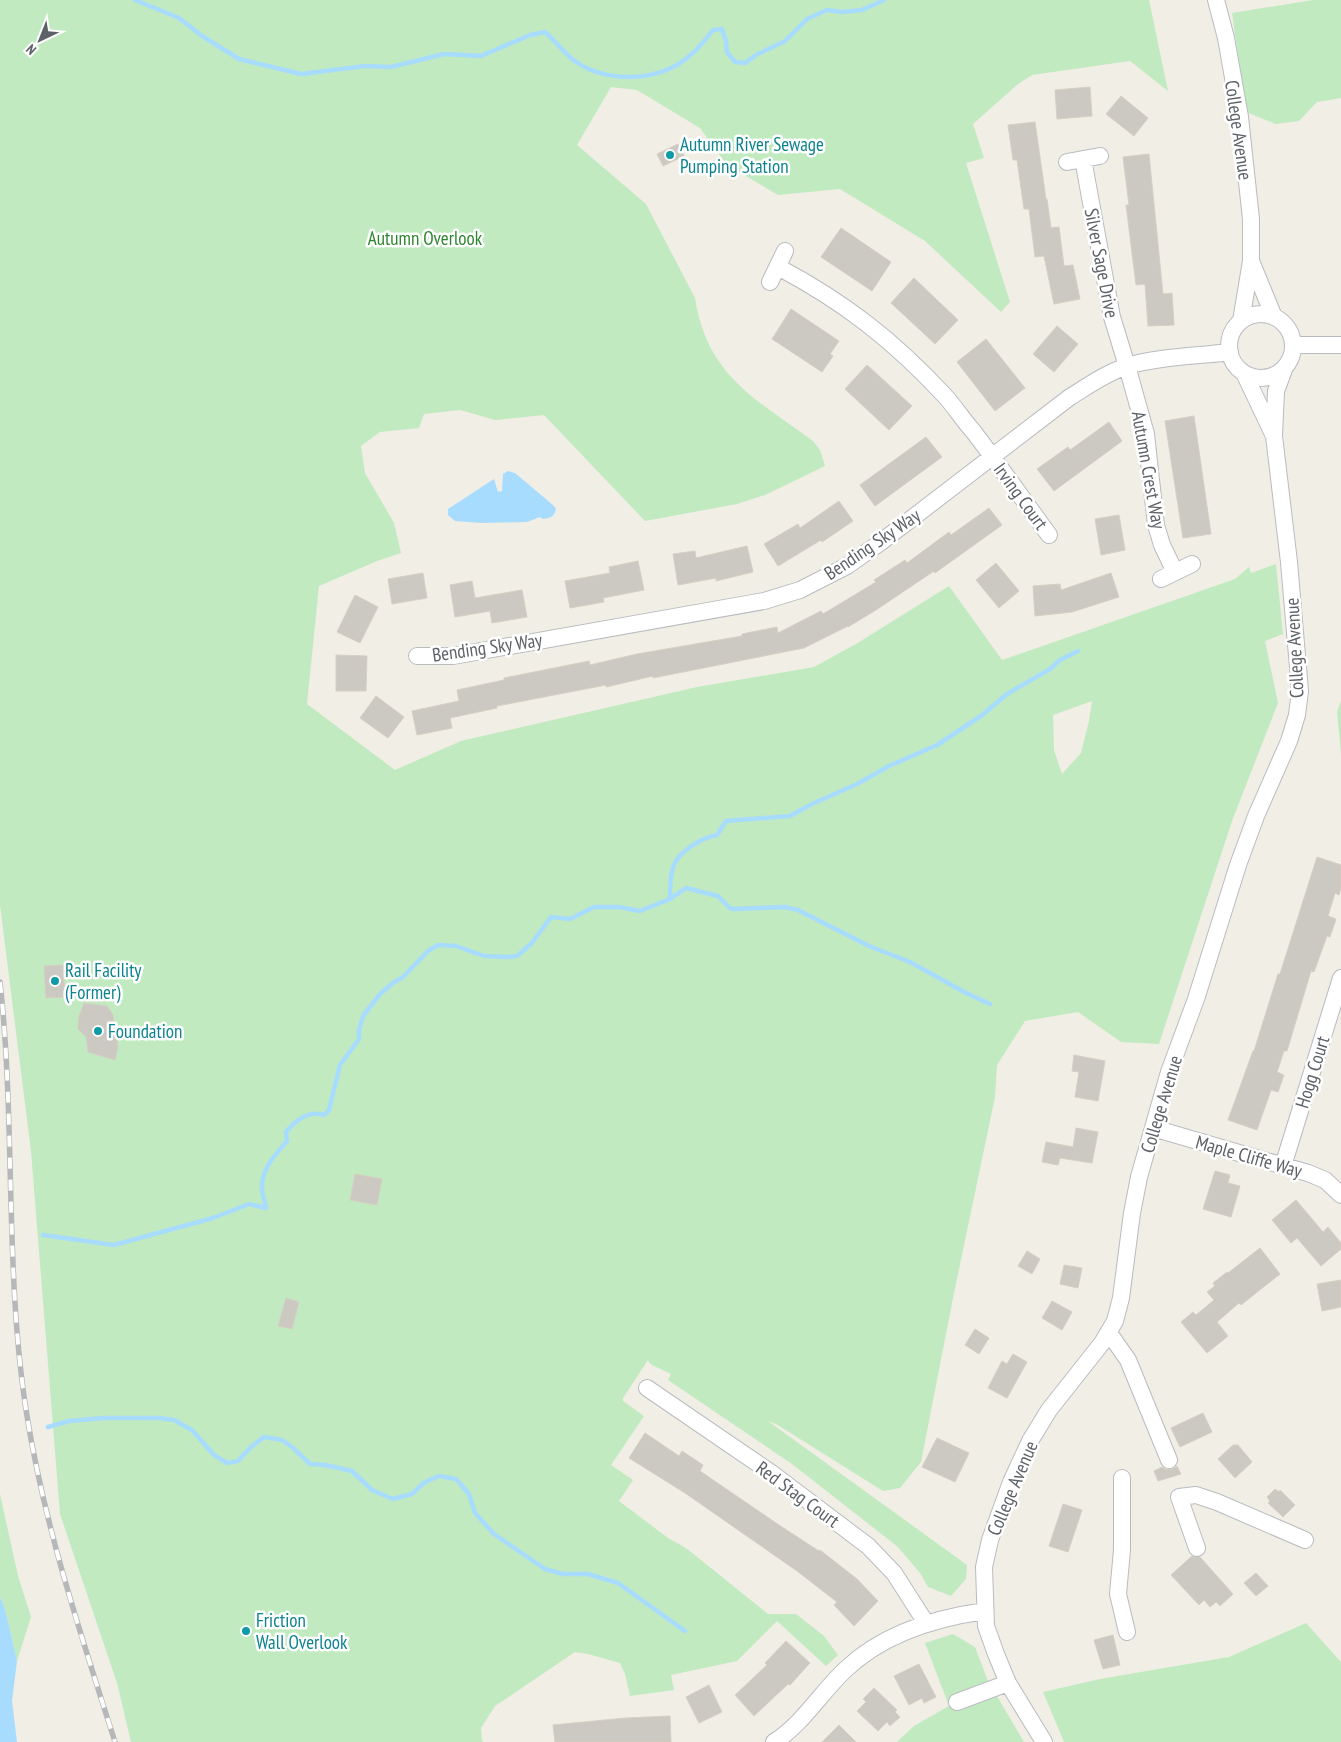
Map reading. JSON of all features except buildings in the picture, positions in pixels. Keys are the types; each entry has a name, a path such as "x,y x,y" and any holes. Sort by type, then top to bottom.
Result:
{"street":[{"name":"College Avenue","path":"1216,0 1226,38 1240,116 1251,219 1251,260 1241,321 1230,336 1230,352 1236,366 1244,373 1274,436"},
{"name":"Silver Sage Drive","path":"1100,156 1075,161 1112,317 1127,366"},
{"path":"770,282 785,252"},
{"name":"College Avenue","path":"1044,1742 1008,1683 986,1626 984,1568 990,1540 1011,1482 1030,1441 1050,1410 1102,1343 1115,1321 1121,1298 1132,1212 1152,1128 1238,865 1256,816 1289,741 1297,715 1299,681 1289,562 1274,436 1276,391 1291,357 1293,345 1290,334 1284,324 1274,317 1251,260"},
{"name":"Irving Court","path":"778,266 816,287 857,315 896,347 946,397 992,456 1049,536"},
{"path":"1241,321 1252,315 1263,314 1274,317"},
{"path":"1293,345 1341,345"},
{"name":"Bending Sky Way","path":"417,656 454,656 764,601 800,590 847,566 881,542 1070,397 1101,377 1127,366 1159,360 1230,352"},
{"name":"Autumn Crest Way","path":"1127,366 1146,434 1156,524 1168,576 1192,564"},
{"path":"1244,373 1258,378 1273,376 1285,367"},
{"name":"Hogg Court","path":"1283,1166 1341,978"},
{"name":"Maple Cliffe Way","path":"1152,1128 1308,1173 1325,1180 1341,1194"},
{"path":"1108,1333 1128,1360 1169,1460"},
{"name":"Red Stag Court","path":"647,1388 770,1472 868,1546 894,1573 926,1623"},
{"path":"1122,1478 1122,1550 1118,1594 1127,1632"},
{"path":"1197,1548 1179,1497 1196,1495 1217,1502 1305,1540"},
{"path":"774,1742 801,1719 846,1668 872,1650 897,1635 926,1623 984,1611"},
{"path":"957,1702 1008,1683"}],"green space":[{"name":"Autumn Overlook","path":"0,0 1149,0 1168,91 1130,61 1032,75 1018,84 973,124 984,158 966,163 1010,302 1001,312 925,241 840,189 778,195 726,164 700,128 637,90 611,87 577,145 646,204 695,298 701,324 710,347 722,366 753,397 813,441 820,450 825,466 765,495 737,504 645,521 544,415 495,420 460,410 424,414 419,428 380,432 361,446 365,473 394,523 401,553 377,561 319,586 307,704 395,770 461,741 697,687 814,667 856,644 949,586 1002,660 1235,579 1249,567 1251,573 1276,564 1283,634 1265,641 1278,703 1232,821 1159,1044 1121,1042 1078,1012 1025,1021 997,1065 995,1097 921,1462 900,1488 883,1491 776,1424 768,1421 967,1565 966,1579 951,1596 928,1587 920,1573 898,1547 792,1464 668,1380 671,1374 650,1364 648,1360 623,1398 623,1401 644,1416 611,1465 633,1480 619,1501 668,1538 686,1548 768,1614 796,1614 824,1636 838,1655 826,1666 777,1621 737,1661 671,1675 674,1690 630,1696 625,1674 620,1663 575,1652 495,1706 481,1728 483,1742 131,1742 117,1683 60,1514 31,1151 0,905","holes":["1092,701 1081,753 1062,774 1054,750 1053,715"]},
{"path":"1313,0 1341,0 1341,98 1317,102 1299,121 1276,124 1246,112 1232,13"},
{"path":"1341,701 1341,754 1337,712"},
{"path":"0,1494 18,1576 31,1617 17,1661 5,1609 0,1597"},
{"path":"1306,1623 1341,1662 1341,1742 1064,1742 1043,1692 1100,1679 1229,1657"},
{"path":"953,1634 975,1647 988,1681 1024,1742 897,1742 914,1726 949,1706 925,1643"}],"water":[{"path":"508,471 515,473 553,505 556,509 550,518 543,519 540,517 527,522 481,523 455,521 448,515 448,509 494,479 498,492 502,491 503,474"},
{"path":"0,1597 5,1609 17,1661 12,1701 17,1742 0,1742"}],"waterway":[{"path":"135,0 179,18 202,36 239,59 301,74 365,66 391,67 444,54 481,56 530,35 545,32 572,59 583,66 607,75 620,77 647,75 677,65 694,52 713,30 722,29 727,52 735,62 745,63 756,55 785,41 807,19 827,10 842,12 862,10 884,0"},
{"path":"670,899 671,875 676,861 691,846 717,835 726,821 790,816 857,784 889,766 937,745 981,716 1007,694 1050,669 1060,660 1078,651"},
{"path":"43,1235 114,1245 213,1218 249,1204 266,1208 262,1193 262,1181 267,1168 287,1141 286,1132 293,1124 307,1115 324,1115 329,1110 340,1065 359,1039 359,1030 363,1016 380,994 403,977 428,951 438,945 456,946 484,956 517,956 531,944 551,917 570,919 594,907 619,907 640,911 670,899 686,888 718,896 731,909 785,907 798,910 869,946 910,962 990,1004"},
{"path":"48,1427 69,1421 103,1418 159,1418 174,1420 192,1430 214,1455 227,1463 238,1461 264,1437 282,1440 310,1464 352,1471 372,1490 393,1499 412,1494 425,1482 439,1476 456,1479 469,1494 475,1513 494,1534 545,1569 563,1574 588,1574 618,1583 685,1631"}],"railway":[{"path":"0,982 8,1090 15,1308 27,1416 44,1499 65,1581 115,1742"}],"place":[{"name":"Autumn River Sewage Pumping Station","path":"670,155"},
{"name":"Rail Facility (Former)","path":"55,981"},
{"name":"Foundation","path":"98,1031"},
{"name":"Friction Wall Overlook","path":"246,1631"}]}
